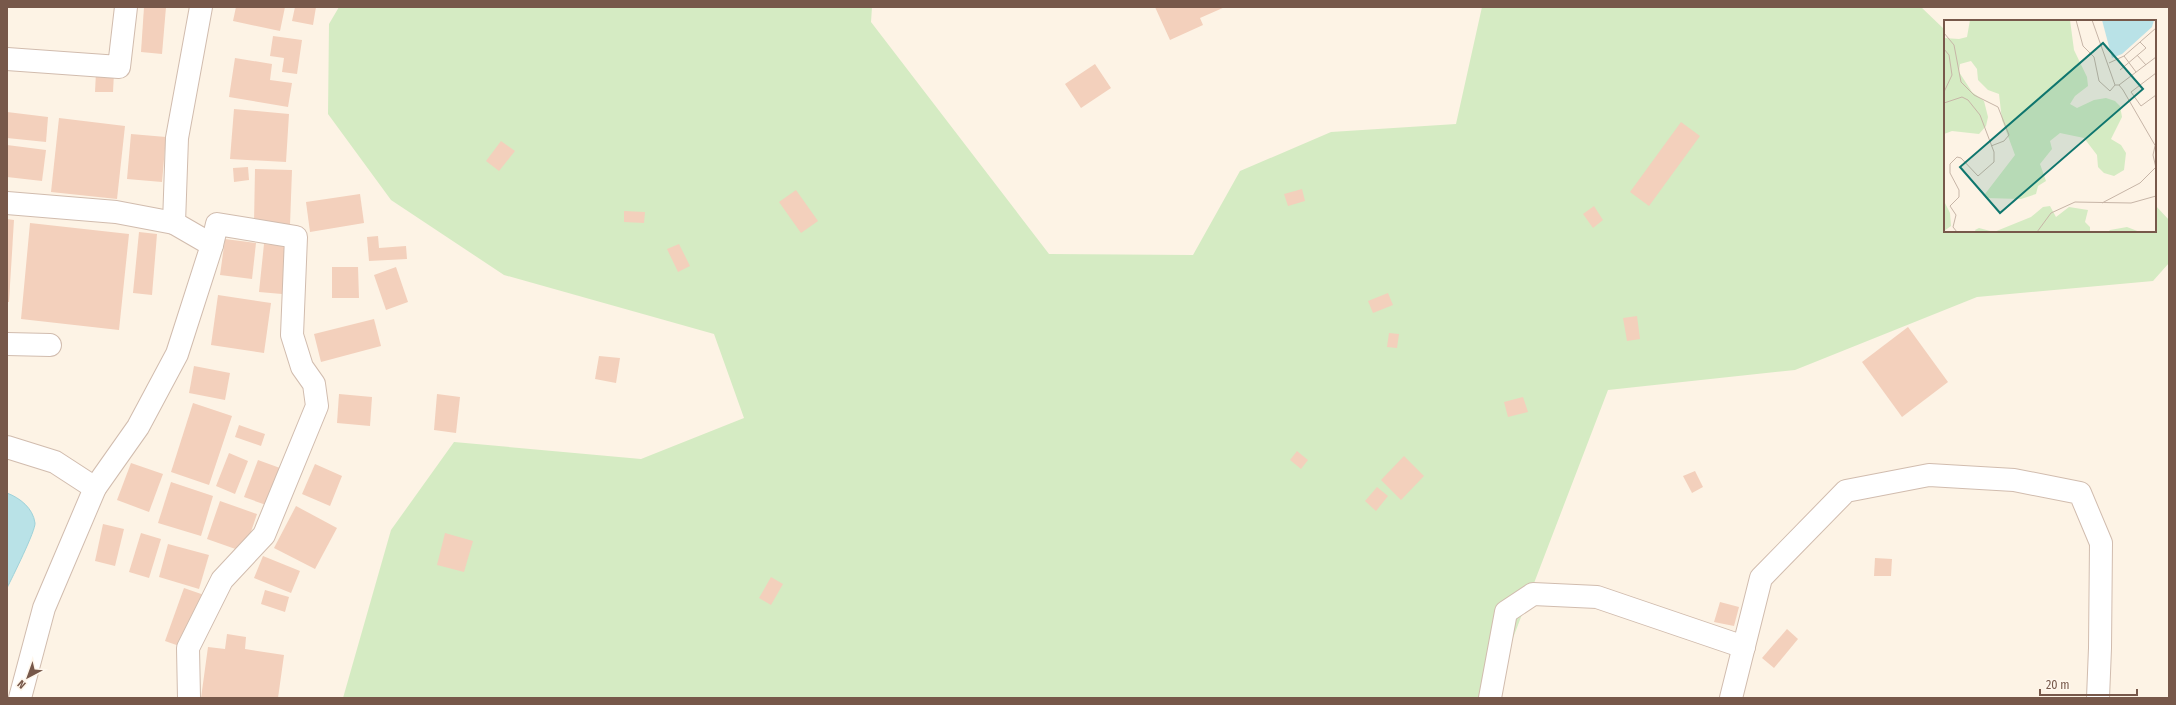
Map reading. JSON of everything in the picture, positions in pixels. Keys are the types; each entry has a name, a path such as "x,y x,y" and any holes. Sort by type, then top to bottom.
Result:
{"street":[{"path":"7,59 119,67 126,7"},
{"path":"174,223 177,138 200,7"},
{"path":"7,203 116,212 174,223 212,245"},
{"path":"20,698 44,608 95,488 138,427 177,354 212,245 217,224 296,237 292,335 302,367 314,384 317,406 264,535 222,580 188,648 189,698"},
{"path":"7,344 50,345"},
{"path":"7,447 55,462 95,488"},
{"path":"1731,698 1761,578 1846,491 1929,475 2014,480 2080,493 2101,543 2098,698"},
{"path":"1490,698 1506,612 1533,594 1597,597 1744,647"}],"green space":[{"path":"339,7 872,7 871,22 1049,254 1193,255 1240,171 1331,132 1456,124 1482,7 1921,7 1944,29 1944,232 2156,232 2156,206 2169,220 2169,263 2153,281 1977,297 1795,370 1608,390 1490,698 343,698 391,530 454,442 641,459 744,418 714,334 504,275 391,200 328,114 329,24"}],"water":[{"path":"7,493 17,498 29,508 35,523 28,544 7,588"}],"building":[{"path":"144,7 166,7 162,54 141,52"},
{"path":"236,7 285,7 280,31 233,21"},
{"path":"295,7 316,7 313,25 292,21"},
{"path":"1155,7 1225,7 1200,18 1203,25 1170,40"},
{"path":"273,36 302,40 297,74 282,72 284,58 270,56"},
{"path":"235,58 272,64 270,80 292,83 288,107 229,97"},
{"path":"1095,64 1111,88 1081,108 1065,84"},
{"path":"96,72 114,73 113,92 95,92"},
{"path":"234,109 289,114 286,162 230,159"},
{"path":"7,112 48,117 46,142 7,138"},
{"path":"59,118 125,126 117,199 51,192"},
{"path":"1681,122 1700,136 1649,206 1630,192"},
{"path":"131,134 166,137 162,182 127,179"},
{"path":"501,141 515,151 499,171 486,161"},
{"path":"7,145 46,150 42,181 7,177"},
{"path":"248,167 249,180 234,182 233,168"},
{"path":"255,169 292,170 290,225 254,224"},
{"path":"1302,189 1305,201 1288,206 1284,194"},
{"path":"796,190 818,221 801,233 779,202"},
{"path":"360,194 364,223 310,232 306,202"},
{"path":"1594,206 1603,220 1593,228 1583,214"},
{"path":"624,211 645,212 644,223 624,222"},
{"path":"7,219 14,220 9,302 7,302"},
{"path":"30,223 129,234 119,330 21,319"},
{"path":"139,232 157,234 152,295 133,293"},
{"path":"378,236 379,248 406,246 407,259 369,261 367,237"},
{"path":"225,239 256,243 252,279 220,275"},
{"path":"264,244 287,246 282,294 259,292"},
{"path":"679,244 690,266 678,272 667,249"},
{"path":"332,267 358,267 359,298 332,298"},
{"path":"396,267 408,302 386,310 374,275"},
{"path":"1388,293 1393,305 1373,313 1368,301"},
{"path":"218,295 271,303 264,353 211,345"},
{"path":"1637,316 1640,339 1627,341 1623,318"},
{"path":"374,319 381,346 321,362 314,334"},
{"path":"1908,327 1948,382 1902,417 1862,362"},
{"path":"1389,333 1399,334 1397,348 1387,347"},
{"path":"599,356 620,358 616,383 595,379"},
{"path":"194,366 230,373 225,400 189,393"},
{"path":"339,394 372,397 370,426 337,423"},
{"path":"437,394 460,397 456,433 434,430"},
{"path":"1523,397 1528,412 1508,417 1504,402"},
{"path":"193,403 232,416 209,485 171,472"},
{"path":"239,425 265,434 261,446 235,437"},
{"path":"1297,451 1308,460 1301,469 1290,460"},
{"path":"229,453 248,461 235,494 216,486"},
{"path":"1404,456 1424,476 1401,500 1381,480"},
{"path":"258,460 280,468 266,505 244,497"},
{"path":"131,463 163,474 149,512 117,500"},
{"path":"315,464 342,476 330,506 302,494"},
{"path":"1695,471 1703,487 1692,493 1683,476"},
{"path":"171,482 213,496 201,536 158,523"},
{"path":"1377,487 1388,496 1376,511 1365,501"},
{"path":"220,501 257,514 244,552 207,539"},
{"path":"296,506 337,528 315,569 274,548"},
{"path":"103,524 124,529 115,566 95,561"},
{"path":"141,533 161,539 149,578 129,572"},
{"path":"445,533 473,541 464,572 437,565"},
{"path":"168,544 209,555 199,589 159,577"},
{"path":"263,556 300,571 291,593 254,578"},
{"path":"1875,558 1892,559 1891,576 1874,576"},
{"path":"771,577 783,584 771,605 759,598"},
{"path":"184,588 204,595 185,648 165,641"},
{"path":"265,590 289,597 285,612 261,604"},
{"path":"1720,602 1739,607 1734,626 1714,622"},
{"path":"1787,629 1798,639 1774,668 1762,658"},
{"path":"227,634 246,637 245,649 284,655 278,698 201,698 208,647 225,649"}]}
